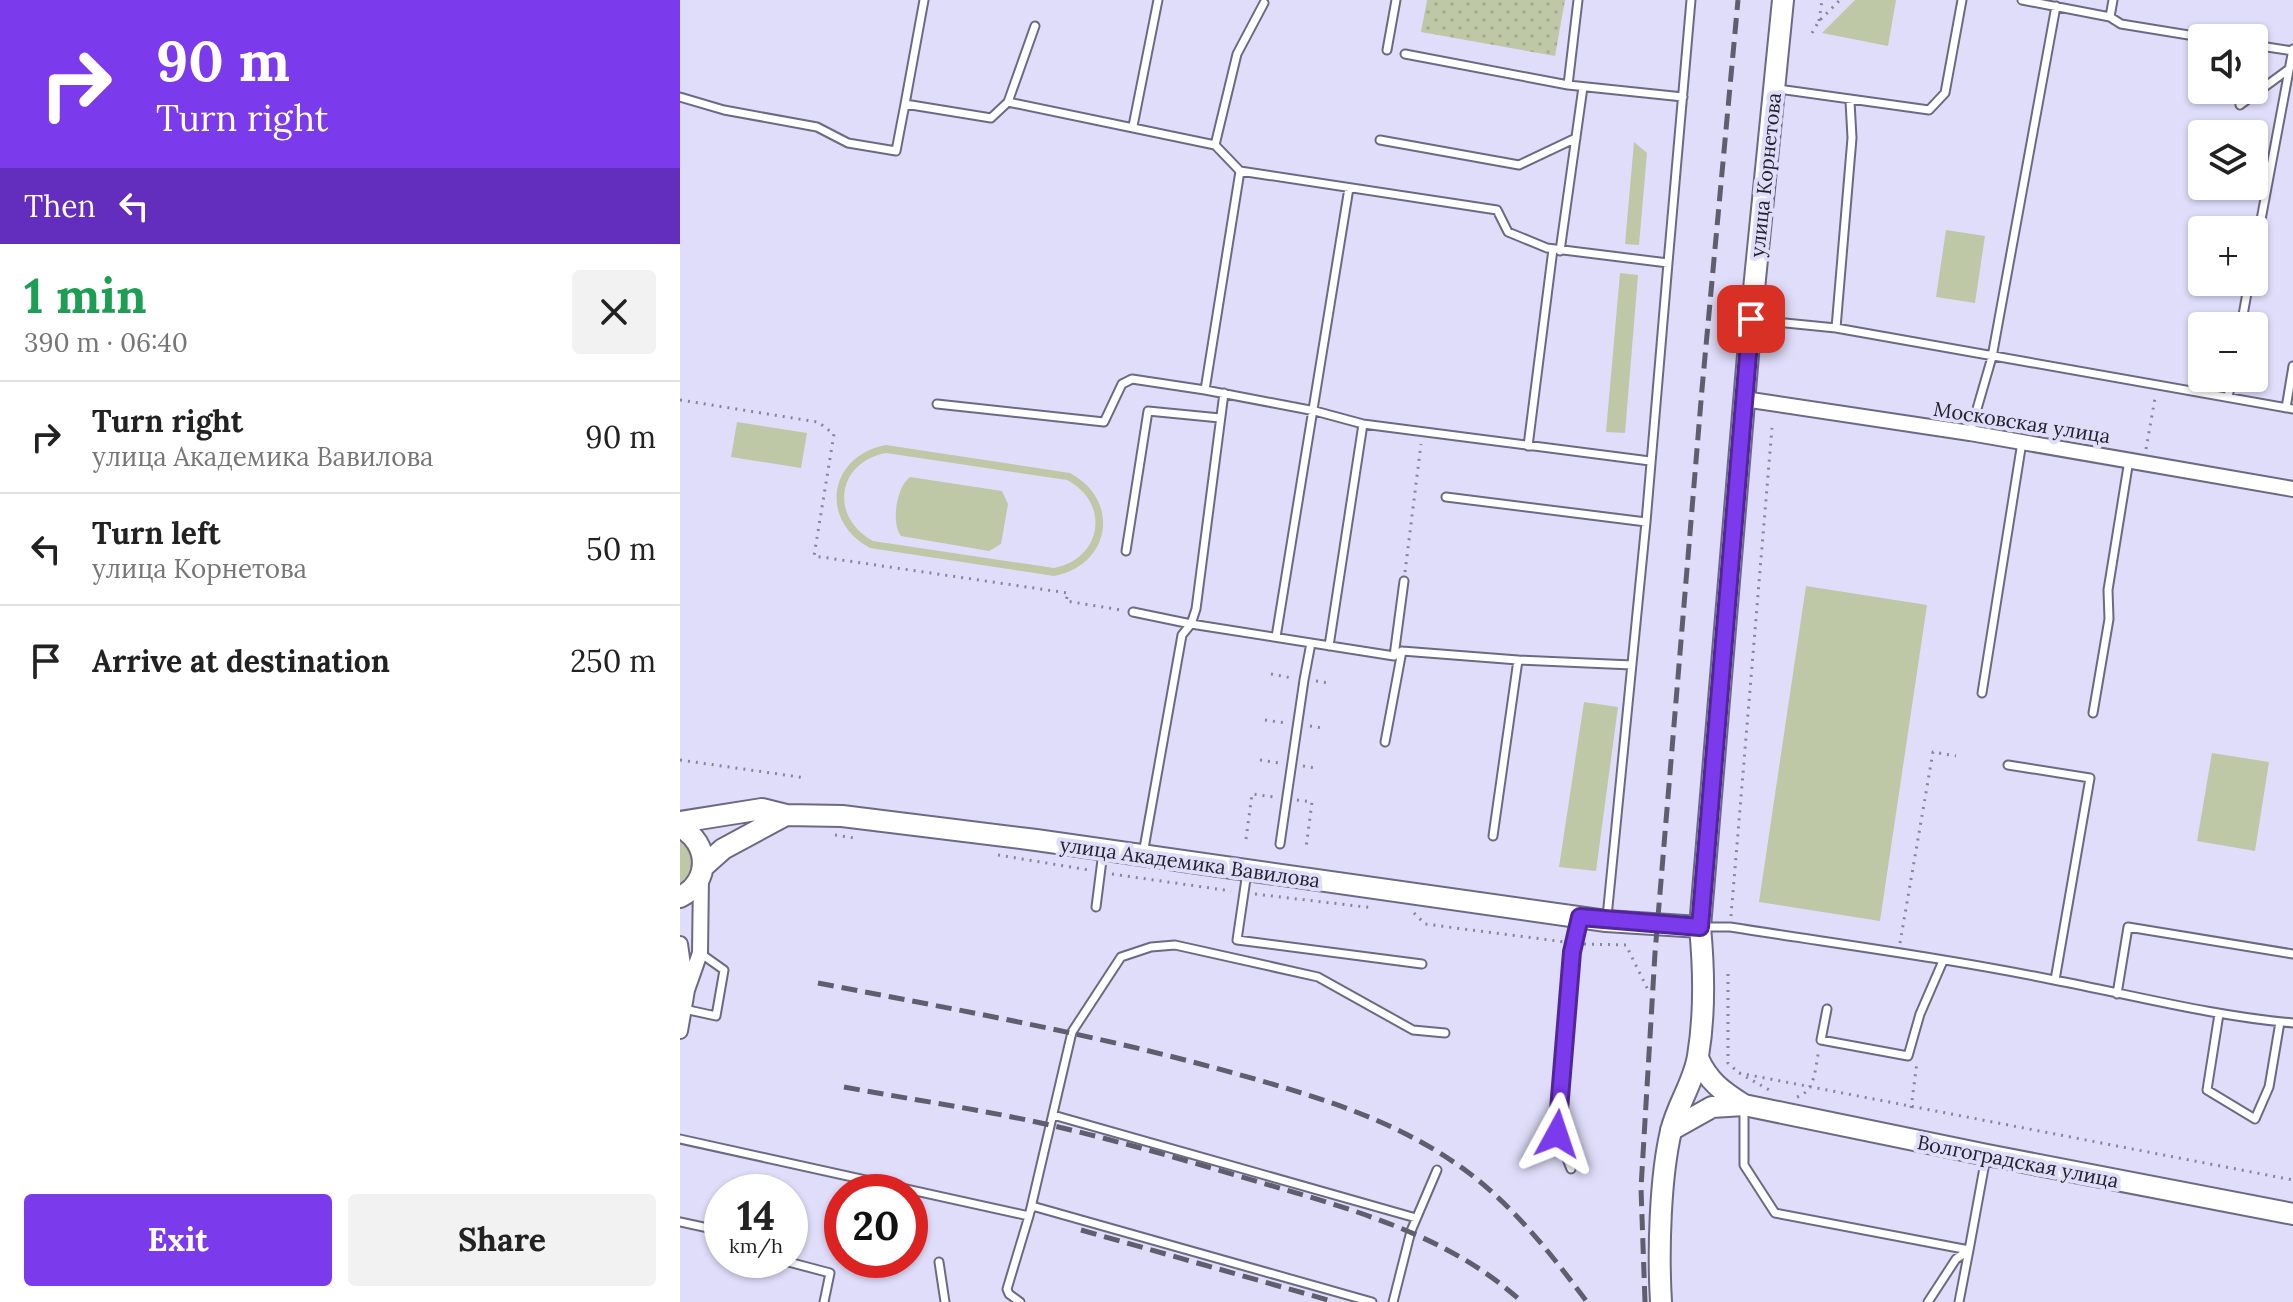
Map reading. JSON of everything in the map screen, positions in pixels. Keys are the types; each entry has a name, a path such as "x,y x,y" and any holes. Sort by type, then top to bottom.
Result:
{"street":[{"name":"улица Корнетова","path":"1661,1302 1659,1272 1665,1170 1671,1130 1698,1058 1704,972 1700,927 1751,319 1783,0"},
{"name":"Московская улица","path":"1744,399 1970,433 2293,489"},
{"name":"улица Академика Вавилова","path":"680,824 762,809 786,815 842,816 1606,921 1700,927"},
{"path":"680,897 694,887 702,871 723,849 786,815"},
{"path":"680,824 698,841 703,853 700,953 682,1008 680,1031"},
{"path":"680,944 687,990"},
{"path":"1698,1058 1706,1075 1718,1089 1744,1105"},
{"path":"1671,1130 1712,1107 1744,1105"},
{"name":"Волгоградская улица","path":"1744,1105 2293,1214"}],"lane":[{"path":"680,97 724,110 817,127 848,143 896,151 924,0"},
{"path":"1133,126 1158,0"},
{"path":"1387,50 1396,0"},
{"path":"1568,85 1578,0"},
{"path":"1606,921 1646,522 1691,0"},
{"path":"1774,89 1929,110 1945,93 1962,0"},
{"path":"2022,0 2110,17 2121,24 2188,35"},
{"path":"2110,17 2113,0"},
{"path":"1215,145 1237,54 1264,3"},
{"path":"1970,433 1992,357 2056,6"},
{"path":"905,104 991,118 1008,102 1035,26"},
{"path":"2262,216 2293,50 2268,47"},
{"path":"1405,54 1568,85 1683,97"},
{"path":"2240,105 2291,71"},
{"path":"1528,446 1583,87"},
{"path":"1836,328 1852,138 1850,101"},
{"path":"1008,102 1215,145 1240,171 1497,210 1508,232 1557,250 1668,263"},
{"path":"1380,140 1519,165 1576,138"},
{"path":"1205,390 1240,171"},
{"path":"1276,637 1349,188"},
{"path":"1751,319 1836,328 2289,408 2293,366"},
{"path":"937,404 1104,422 1122,384 1132,379 1224,393 1363,424 1650,461"},
{"path":"2228,397 2229,392"},
{"path":"1143,855 1182,635 1191,624 1196,609 1224,393"},
{"path":"1126,551 1148,411 1220,418"},
{"path":"1329,646 1363,424"},
{"path":"1982,693 2022,442"},
{"path":"2093,713 2109,619 2108,590 2136,462"},
{"path":"1446,497 1646,522"},
{"path":"1394,656 1404,581"},
{"path":"1133,612 1394,656 1402,651 1632,665"},
{"path":"1280,844 1311,643"},
{"path":"1385,742 1402,651"},
{"path":"1493,836 1518,660"},
{"path":"2008,765 2090,778 2055,980"},
{"path":"1096,907 1104,850"},
{"path":"1247,870 1237,940 1422,964"},
{"path":"1571,1169 1557,1134 1572,952 1580,917"},
{"path":"1700,927 1730,927 1898,953 2055,980 2219,1014 2293,1023"},
{"path":"2117,994 2128,927 2293,954"},
{"path":"1020,1302 1007,1289 1032,1206 1072,1032 1121,957 1151,947 1175,945 1318,977 1413,1030 1445,1033"},
{"path":"682,1008 716,1016 724,970 700,953"},
{"path":"1827,1009 1821,1040 1908,1056 1920,1014 1943,961"},
{"path":"2219,1014 2207,1090 2255,1119 2269,1087 2280,1022"},
{"path":"1744,1105 1744,1165 1775,1213 1969,1250"},
{"path":"1053,1115 1416,1218"},
{"path":"680,1139 1029,1216"},
{"path":"1959,1302 1987,1155"},
{"path":"1393,1302 1416,1218 1437,1170"},
{"path":"1032,1206 1372,1302"},
{"path":"680,1222 704,1227"},
{"path":"1928,1302 1956,1259 1969,1250"},
{"path":"939,1262 945,1302"},
{"path":"808,1267 830,1273 824,1302"}],"path":[{"path":"1819,21 1822,0"},
{"path":"1812,33 1819,21 1840,0"},
{"path":"2136,462 2157,386"},
{"path":"680,400 818,422 834,434 814,556 1068,593 1066,601 1133,612"},
{"path":"1730,927 1772,428"},
{"path":"1404,581 1423,433"},
{"path":"1762,438 1771,438"},
{"path":"1898,953 1933,752 1956,756"},
{"path":"680,760 806,778"},
{"path":"1246,839 1252,794"},
{"path":"1306,848 1312,802"},
{"path":"1728,974 1728,1063 1739,1073 1774,1092"},
{"path":"1794,1098 1804,1095 1811,1088 1821,1040"},
{"path":"1908,1056 1918,1063 1911,1108"},
{"path":"1739,1073 2293,1180"}],"green space":[{"path":"1427,0 1565,0 1555,56 1421,32"},
{"path":"1855,0 1896,0 1888,46 1822,33"},
{"path":"1634,142 1647,153 1639,245 1625,244"},
{"path":"1946,230 1985,236 1975,303 1936,297"},
{"path":"1620,273 1638,275 1625,433 1606,432"},
{"path":"737,422 807,433 801,468 731,457"},
{"path":"886,445 1070,473 1086,485 1097,499 1102,515 1098,546 1088,559 1073,570 1054,576 870,548 854,536 843,522 837,506 837,490 842,475 852,462 867,451","holes":["886,453 1067,480 1081,490 1090,502 1095,529 1091,542 1082,554 1070,563 1054,568 873,541 859,531 845,505 849,478 857,467 870,458"]},
{"path":"910,477 1002,491 1008,504 1001,544 989,551 901,536 896,523 896,506 901,489"},
{"path":"1806,586 1927,605 1880,921 1759,902"},
{"path":"1584,702 1618,707 1596,871 1559,867"},
{"path":"2212,753 2269,762 2255,851 2197,841"},
{"path":"680,839 692,856 692,867 680,884"}],"railway":[{"path":"1645,1302 1641,1188 1655,953 1738,0"},
{"path":"818,983 1133,1047 1268,1083 1387,1125 1443,1155 1486,1187 1532,1233 1587,1302"},
{"path":"844,1087 1054,1126 1157,1152 1329,1203 1431,1242 1494,1279 1522,1302"},
{"path":"1081,1230 1335,1302"}],"route":[{"path":"1557,1134 1572,952 1580,917 1700,927 1751,319"}]}
